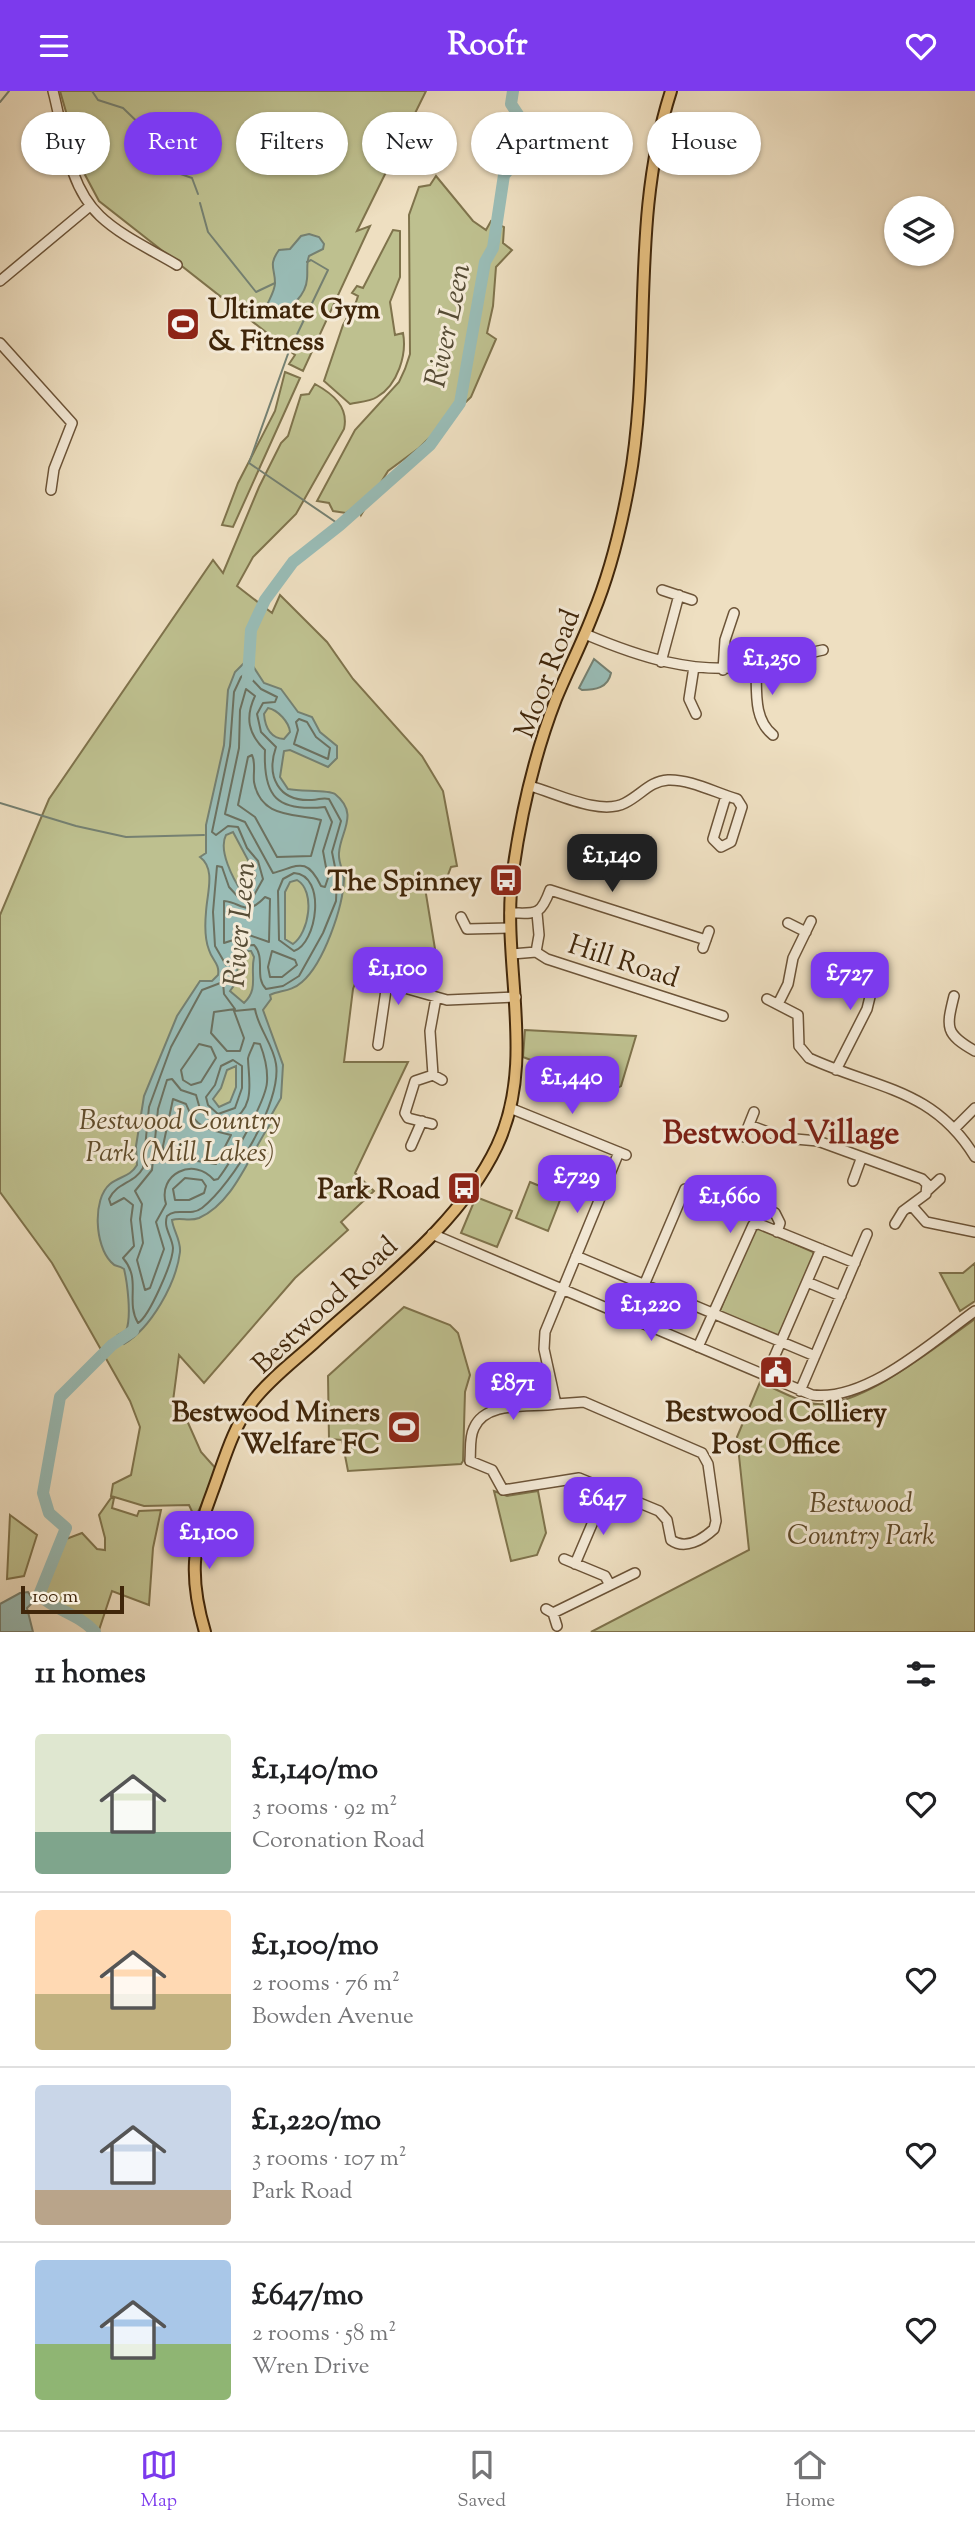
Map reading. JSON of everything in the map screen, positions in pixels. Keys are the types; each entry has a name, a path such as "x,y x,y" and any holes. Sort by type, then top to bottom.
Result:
{"main road":[{"name":"Moor Road","path":"420,1246 486,1166 510,1108 515,1068 516,997 510,928 514,863 530,786 556,700 607,576 629,482 637,411 645,223 657,145 671,91"},
{"name":"Bestwood Road","path":"205,1632 194,1589 195,1541 239,1422 274,1379 420,1246"}],"street":[{"path":"53,91 75,178 90,206 112,226 177,265"},
{"path":"0,281 90,206"},
{"path":"0,343 72,423 57,460 51,490"},
{"path":"662,590 692,600"},
{"path":"661,662 679,595"},
{"path":"723,670 723,650 734,626 734,613"},
{"path":"585,634 637,656 723,670 756,666 823,650"},
{"path":"756,666 758,728 773,735"},
{"path":"694,667 685,703 696,714"},
{"path":"530,786 608,807 622,804 652,784 666,781 679,781 737,799 742,807 731,842 721,848 713,838 726,796"},
{"path":"510,913 537,913 542,909 547,889 706,940"},
{"path":"536,952 540,935 537,913"},
{"path":"461,917 467,929 510,928"},
{"path":"778,1004 788,984 793,958 811,921"},
{"path":"788,923 806,932"},
{"name":"Hill Road","path":"512,954 536,952 547,959 723,1016"},
{"path":"836,1070 867,1009 879,960"},
{"path":"374,981 436,998 516,997"},
{"path":"377,1045 387,983"},
{"path":"433,1075 430,1031 436,998"},
{"path":"767,999 799,1015 798,1038 802,1052 836,1070 917,1099 955,1128 975,1157"},
{"path":"950,1001 948,1024 952,1036 975,1051"},
{"path":"366,1033 379,1033"},
{"path":"411,1146 427,1123 408,1118 405,1113 415,1081 433,1075 442,1080"},
{"path":"510,1108 623,1154 576,1256 544,1337 555,1404"},
{"path":"955,1128 975,1108"},
{"path":"744,1137 754,1112"},
{"path":"749,1125 784,1137 815,1141 922,1179 928,1190"},
{"path":"853,1181 861,1159"},
{"path":"895,1224 899,1215 940,1179"},
{"path":"630,1318 685,1189"},
{"path":"711,1190 726,1191 775,1213 780,1223 777,1231"},
{"path":"912,1206 926,1222 958,1234 975,1231"},
{"path":"698,1347 750,1227 759,1224 855,1263"},
{"path":"432,1234 800,1391 820,1396 876,1380 975,1311"},
{"path":"800,1391 867,1234"},
{"path":"766,1376 821,1249"},
{"path":"576,1256 815,1356"},
{"path":"807,1282 841,1296"},
{"path":"584,1402 702,1453 708,1464 716,1525 710,1533 686,1545 680,1545 671,1539 667,1520 659,1511 607,1489 575,1478 503,1490 492,1470 470,1461 474,1428 486,1414 508,1408 584,1402"},
{"path":"575,1563 607,1489"},
{"path":"564,1559 606,1576 610,1585"},
{"path":"557,1626 549,1611 635,1573"}],"green space":[{"path":"60,91 426,91 416,112 362,112 362,175 385,175 357,231 370,226 303,371 289,364 295,355 99,201 85,175 110,175 110,112 66,112"},
{"path":"436,176 473,221 486,230 491,221 504,227 503,243 512,250 496,267 493,306 487,333 496,339 471,397 419,448 388,471 361,515 358,505 346,513 333,511 329,503 317,501 355,430 399,382 410,354 409,215 419,187 430,185"},
{"path":"393,230 400,231 400,277 390,302 395,335 403,333 402,359 396,377 384,392 371,400 350,404 324,381 343,325 358,296 352,293 357,286 363,288"},
{"path":"285,372 300,378 233,527 222,525 238,483 275,411"},
{"name":"Bestwood Country Park (Mill Lakes)","path":"315,384 328,392 342,408 344,429 296,514 253,557 237,586 272,613 280,595 327,642 353,679 422,756 443,791 457,866 451,867 443,888 425,888 436,955 368,949 353,989 344,1062 408,1062 355,1173 374,1191 341,1222 348,1230 295,1278 204,1383 179,1355 173,1401 181,1407 201,1452 218,1471 195,1518 189,1505 144,1506 111,1496 113,1484 131,1475 140,1427 130,1401 52,1263 0,1192 0,915 49,799 213,560 223,573 259,487 281,443 288,436 301,395 309,394"},
{"path":"525,1030 636,1036 621,1086 612,1091 523,1057"},
{"path":"530,1182 562,1195 548,1231 516,1218"},
{"path":"476,1197 512,1211 497,1247 461,1233"},
{"path":"758,1228 813,1252 814,1257 780,1337 719,1313 753,1230"},
{"path":"975,1263 975,1301 960,1311 940,1273 963,1273"},
{"path":"404,1307 450,1325 458,1333 470,1375 465,1392 463,1461 461,1464 348,1471 342,1440 329,1439 328,1376"},
{"name":"Bestwood Country Park","path":"975,1319 975,1632 591,1632 749,1550 737,1437 760,1382 810,1403 829,1404 850,1398 896,1375"},
{"path":"494,1491 507,1496 538,1491 546,1533 537,1555 511,1561"},
{"path":"111,1498 114,1498 112,1508 137,1516 139,1511 161,1510 153,1548 149,1605 112,1591 99,1630 51,1604 42,1594 66,1539 82,1533 97,1549 105,1550 99,1515"},
{"path":"10,1515 37,1535 24,1576 7,1579"}],"water":[{"path":"309,234 319,237 324,244 323,249 309,256 304,291 287,310 277,317 271,316 267,305 275,286 273,263 276,255 279,250 290,249 301,236"},
{"path":"594,659 611,673 607,682 600,687 582,690 579,688"},
{"path":"245,662 251,663 264,683 281,689 298,712 312,717 320,732 337,746 337,758 328,767 290,750 284,751 280,777 288,789 332,792 342,801 348,816 339,853 344,876 343,891 331,934 318,962 294,988 270,995 271,999 263,1010 283,1065 281,1098 268,1121 271,1123 241,1176 212,1211 192,1220 172,1220 180,1252 168,1291 144,1327 124,1344 118,1335 126,1331 129,1317 124,1269 114,1265 106,1255 99,1234 98,1211 104,1191 137,1165 136,1146 144,1096 177,1016 200,981 212,981 218,975 206,936 208,868 200,857 206,853 206,825 224,745 228,690 235,672","holes":["268,708 276,711 285,721 290,732 284,739 269,731 264,714","233,832 256,875 248,892 242,892 228,864 224,848 226,835","297,880 303,885 308,902 303,931 293,944 285,939 285,892 290,882","251,951 254,957 253,987 244,1003 230,991 235,984 240,954","236,1066 236,1087 230,1102 219,1107 213,1099 221,1088 227,1070"]},
{"path":"28,1592 34,1601 27,1608 33,1632 0,1632 0,1604 20,1593"}],"waterway":[{"path":"0,102 9,91"},
{"path":"92,91 98,100 123,108 127,112"},
{"name":"River Leen","path":"248,677 251,630 265,600 293,562 340,525 430,445 460,403 485,262 493,248 504,175 523,153 514,136 519,116 511,104 513,91"},
{"path":"184,175 192,178 198,194"},
{"path":"200,203 208,232 256,292 275,283"},
{"path":"307,262 311,260 328,270 289,351 249,463 340,525"},
{"path":"0,803 76,826 126,837 204,835"},
{"name":"River Leen","path":"95,1632 39,1595 66,1528 49,1513 43,1493 60,1397 112,1345 133,1331"}],"place":[{"name":"Ultimate Gym & Fitness","path":"183,324"},
{"name":"The Spinney","path":"506,880"},
{"name":"Park Road","path":"464,1188"},
{"name":"Bestwood Colliery Post Office","path":"776,1372"},
{"name":"Bestwood Miners Welfare FC","path":"404,1427"}],"district":[{"name":"Bestwood Village","path":"781,1132"}]}
